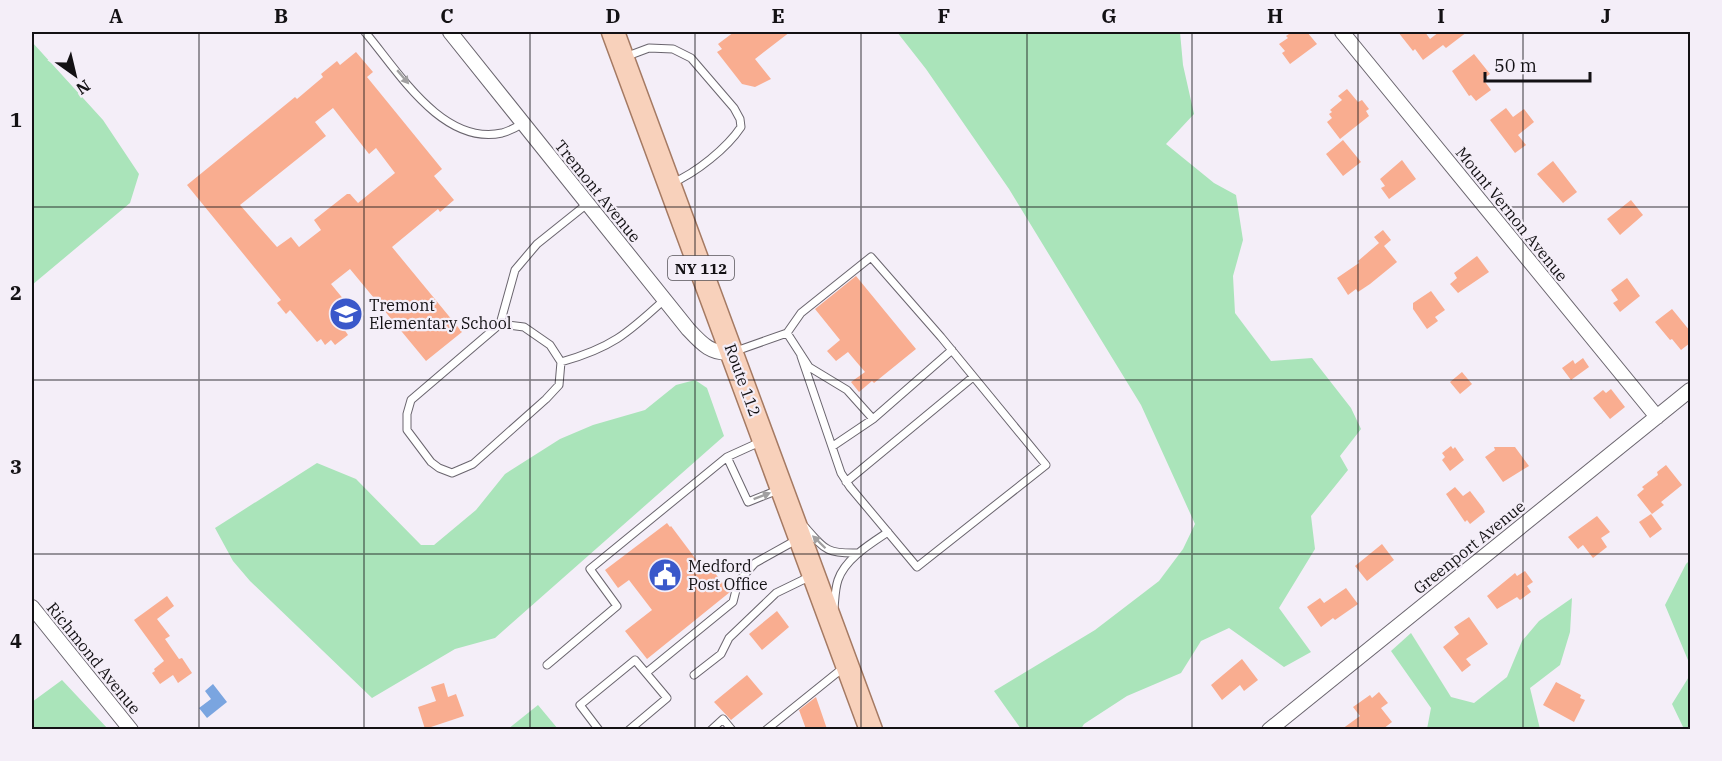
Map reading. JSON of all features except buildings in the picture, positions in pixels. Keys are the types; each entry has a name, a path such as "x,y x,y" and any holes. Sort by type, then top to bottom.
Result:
{"main road":[{"name":"Route 112","path":"613,32 871,729"}],"street":[{"name":"Tremont Avenue","path":"450,32 688,329 708,349 716,353 732,352"},
{"name":"Mount Vernon Avenue","path":"1342,32 1657,417"},
{"name":"Greenport Avenue","path":"1269,729 1690,390"},
{"name":"Richmond Avenue","path":"32,607 131,729"}],"lane":[{"path":"365,32 428,107 454,126 486,135 503,133 523,123"},
{"path":"623,58 649,48 674,49 691,58 734,108 740,119 741,127 732,140 684,178 670,184"},
{"path":"500,324 524,327 550,345 561,362 559,386 473,464 452,473 431,462 407,430 407,414 411,400 500,324 515,270 537,244 587,204"},
{"path":"732,352 787,333 801,313 871,257 952,350 1046,465 917,567 841,473 801,356"},
{"path":"561,362 587,354 618,340 664,300"},
{"path":"787,333 809,367 847,390 873,419"},
{"path":"833,446 873,419 952,350"},
{"path":"846,482 973,376"},
{"path":"547,665 617,606 590,569 727,457 765,440"},
{"path":"727,457 748,502 782,488"},
{"path":"790,510 822,546 839,554 859,553"},
{"path":"832,623 838,579 843,570 859,553 888,532"},
{"path":"646,673 733,602 738,582 755,562 800,538"},
{"path":"694,675 721,654 729,638 776,593 814,575"},
{"path":"599,729 580,705 635,660 667,699 629,729"},
{"path":"766,729 847,665"},
{"path":"711,729 723,719 732,729"}],"green space":[{"path":"897,32 1180,32 1183,65 1194,114 1166,144 1214,183 1236,195 1243,240 1233,276 1235,313 1271,361 1312,358 1351,408 1361,429 1340,456 1348,470 1311,516 1315,549 1279,608 1311,652 1284,667 1229,628 1201,641 1181,673 1127,696 1084,724 1081,729 1021,729 994,691 1095,630 1159,581 1183,549 1195,524 1141,405 1009,189 926,69"},
{"path":"32,42 103,120 139,174 130,203 32,285"},
{"path":"695,380 707,388 724,436 495,638 455,649 372,698 250,581 233,561 215,528 317,463 356,479 421,545 434,545 476,510 505,474 560,439 593,425 645,410 676,385"},
{"path":"1690,560 1690,665 1665,605"},
{"path":"1572,598 1570,632 1560,665 1530,688 1540,729 1427,729 1431,708 1391,651 1411,633 1451,697 1474,703 1507,677 1522,641 1539,621"},
{"path":"1690,675 1690,729 1684,729 1672,704"},
{"path":"62,680 108,729 32,729 32,702"},
{"path":"538,705 558,729 508,729"}],"water":[{"path":"213,684 227,702 207,718 199,708 211,699 205,691"}],"place":[{"name":"Tremont Elementary School","path":"346,314"},
{"name":"Medford Post Office","path":"665,575"}]}
